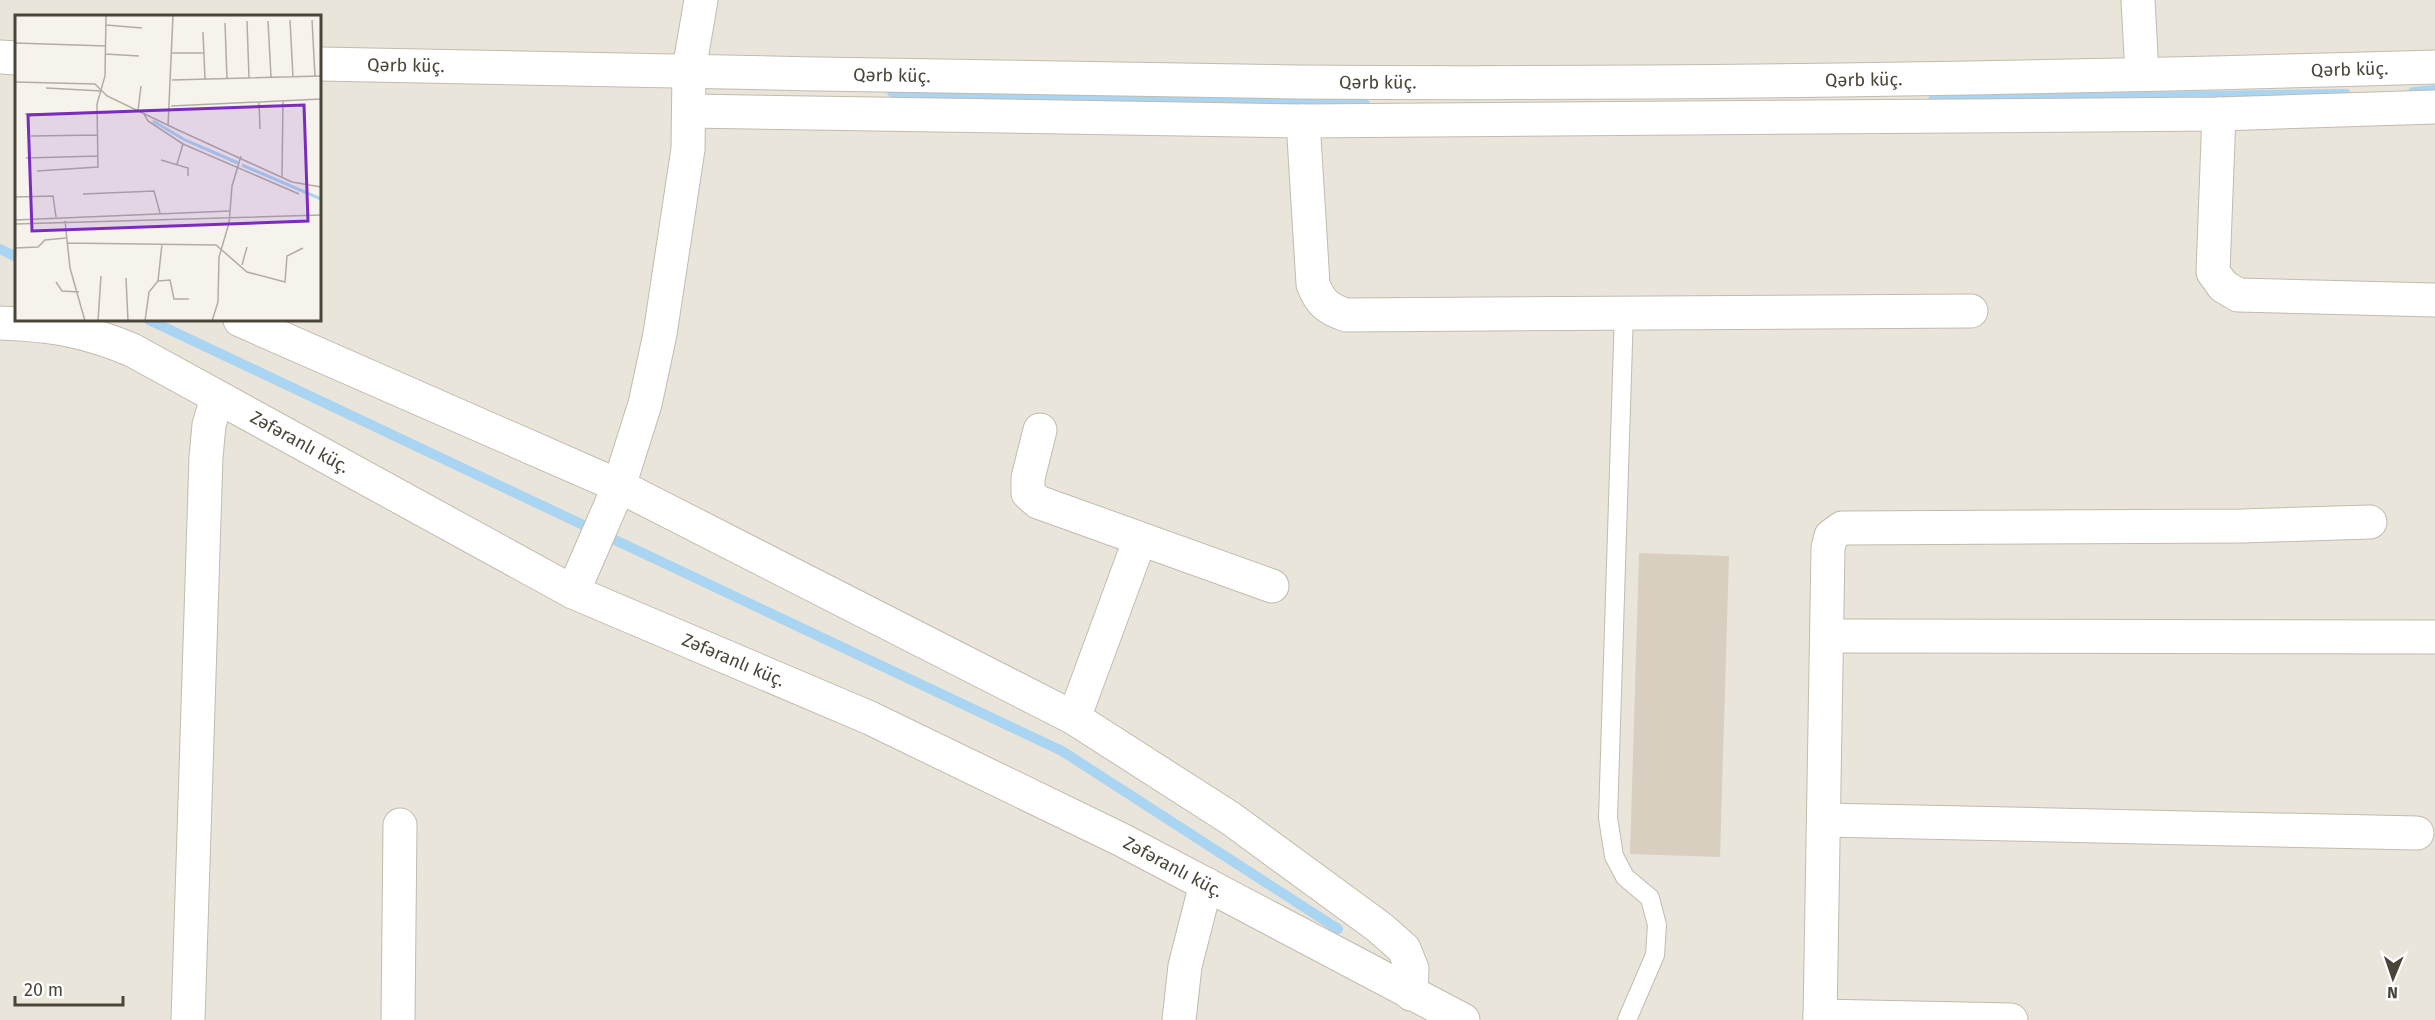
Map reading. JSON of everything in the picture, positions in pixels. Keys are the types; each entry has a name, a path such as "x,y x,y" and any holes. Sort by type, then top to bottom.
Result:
{"street":[{"path":"573,592 620,486 645,404 660,334 687,159 690,111 689,70 700,0"},
{"path":"2138,0 2142,74"},
{"path":"0,57 15,58"},
{"name":"Qərb küç.","path":"321,63 1319,82 1566,82 2142,74 2435,67"},
{"path":"690,111 1303,121 2219,114 2435,107"},
{"path":"2219,114 2212,272 2223,286 2238,296 2435,300"},
{"path":"1303,121 1313,284 1318,298 1329,309 1346,315 1971,311"},
{"path":"242,321 620,486 1074,718 1230,818 1379,927 1404,949 1412,969 1411,994"},
{"name":"Zəfəranlı küç.","path":"0,323 59,327 94,334 132,350 573,592 870,718 1122,840 1463,1020"},
{"path":"188,1020 205,480 209,425 217,398"},
{"path":"1040,430 1028,478 1028,493 1038,502 1272,586"},
{"path":"2011,1020 1820,1018 1828,548 1831,536 1842,528 2230,526 2370,522"},
{"path":"1074,718 1140,539"},
{"path":"1828,636 2435,637"},
{"path":"1824,820 2417,833"},
{"path":"398,1020 400,825"},
{"path":"1179,1020 1185,966 1206,884"}],"lane":[{"path":"1624,312 1608,818 1614,856 1625,877 1650,898 1657,925 1655,955 1627,1020"}],"shaded area":[{"path":"0,0 2435,0 2435,1020 0,1020"}],"building":[{"path":"1639,553 1729,556 1720,857 1630,854"}],"waterway":[{"path":"2413,92 2435,90"},
{"path":"892,92 1365,104"},
{"path":"1933,100 2346,94"},
{"path":"0,249 15,256"},
{"path":"151,321 1062,751 1338,929"}]}
